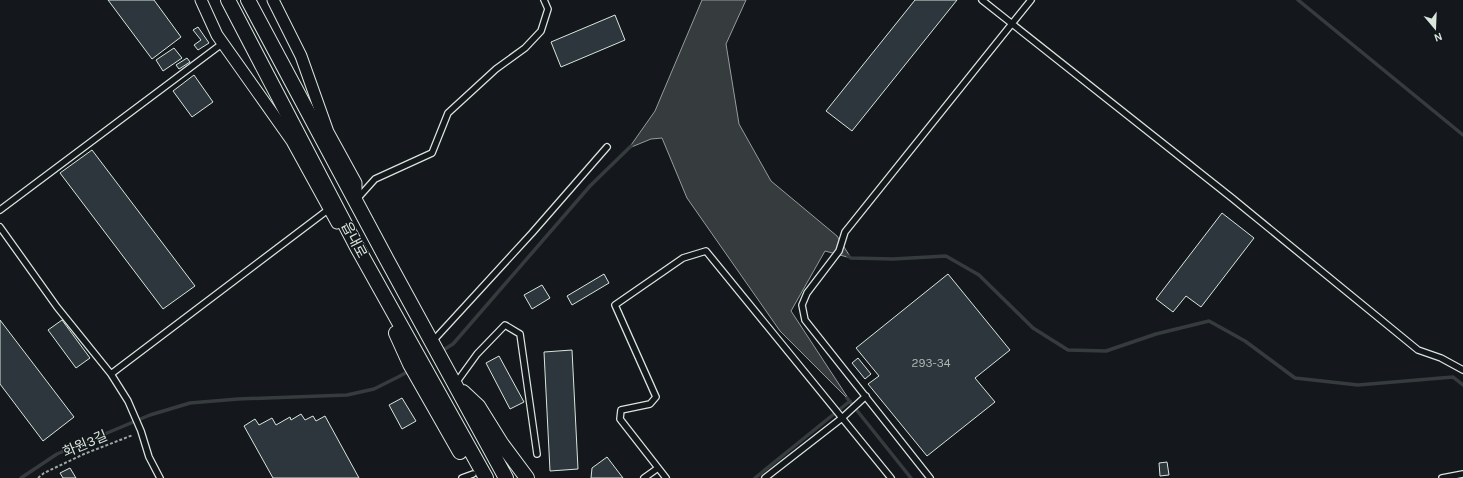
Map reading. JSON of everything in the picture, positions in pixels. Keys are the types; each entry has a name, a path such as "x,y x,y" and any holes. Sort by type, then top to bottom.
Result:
{"street":[{"path":"201,0 217,35 292,141 336,222 369,267 413,370 474,477"},
{"name":"읍내로","path":"228,0 369,267 474,477"},
{"name":"읍내로","path":"248,0 506,478"},
{"path":"272,0 301,56 328,132 356,183 356,201"},
{"path":"455,385 478,406 501,443 526,478"}],"lane":[{"path":"356,201 375,179 432,153 448,113 496,69 525,48 541,31 548,9 544,0"},
{"path":"982,0 1232,198 1418,350 1441,358 1463,370"},
{"path":"930,478 805,320 802,305 807,293 839,251 845,232 1032,0"},
{"path":"0,210 223,44"},
{"path":"433,344 607,147"},
{"path":"111,374 329,209"},
{"path":"0,227 57,307 111,374 128,401 141,431 149,457 160,478"},
{"path":"666,478 620,419 622,410 650,404 656,397 615,305 683,258 706,251 892,478"},
{"path":"455,385 477,354 505,324 520,334 537,454"},
{"path":"765,478 842,418 866,396"},
{"path":"644,478 658,468"},
{"path":"1442,478 1463,474"}],"path":[{"name":"화원3길","path":"38,478 44,473 84,454 141,431"}],"shaded area":[{"path":"702,0 746,0 726,44 739,124 771,181 837,236 851,258 825,251 791,311 850,401 780,331 687,198 662,138 651,139 629,148 655,111"}],"building":[{"path":"108,0 154,0 181,37 152,59"},
{"path":"915,0 957,0 852,131 826,111"},
{"path":"615,15 625,40 561,67 551,42"},
{"path":"198,27 209,43 198,50 194,45 201,40 193,30"},
{"path":"174,48 182,58 163,71 156,60"},
{"path":"187,58 190,62 179,69 176,65"},
{"path":"194,75 213,102 192,117 173,91"},
{"path":"92,150 195,286 163,309 60,173"},
{"path":"1222,213 1254,238 1201,307 1186,296 1173,312 1156,299"},
{"path":"604,274 609,283 572,305 567,296"},
{"path":"948,274 1010,350 975,378 995,402 927,456 868,384 879,376 856,348"},
{"path":"542,285 550,298 532,309 524,295"},
{"path":"0,320 74,417 43,441 0,384"},
{"path":"62,320 90,358 76,368 48,330"},
{"path":"572,350 578,469 550,471 544,352"},
{"path":"499,356 524,402 510,409 486,363"},
{"path":"858,358 871,374 865,379 852,363"},
{"path":"402,398 416,421 402,429 389,405"},
{"path":"301,414 305,420 313,416 316,421 325,416 359,478 273,478 244,426 255,419 259,425 272,418 276,425 290,417 291,420"},
{"path":"607,457 623,478 591,478 592,468"},
{"path":"1167,462 1169,475 1160,476 1159,463"},
{"path":"70,468 76,478 63,478 60,473"}],"waterway":[{"path":"1298,0 1463,135"},
{"path":"440,352 453,344 590,186 631,146"},
{"path":"848,256 851,258 893,259 946,256 979,275 1033,328 1068,350 1106,351 1156,334 1209,321 1245,341 1295,378 1358,385 1453,377 1463,385"},
{"path":"21,478 57,454 150,415 190,403 238,399 347,395 374,389 409,371"},
{"path":"847,398 911,478"},
{"path":"755,478 850,401"}]}
